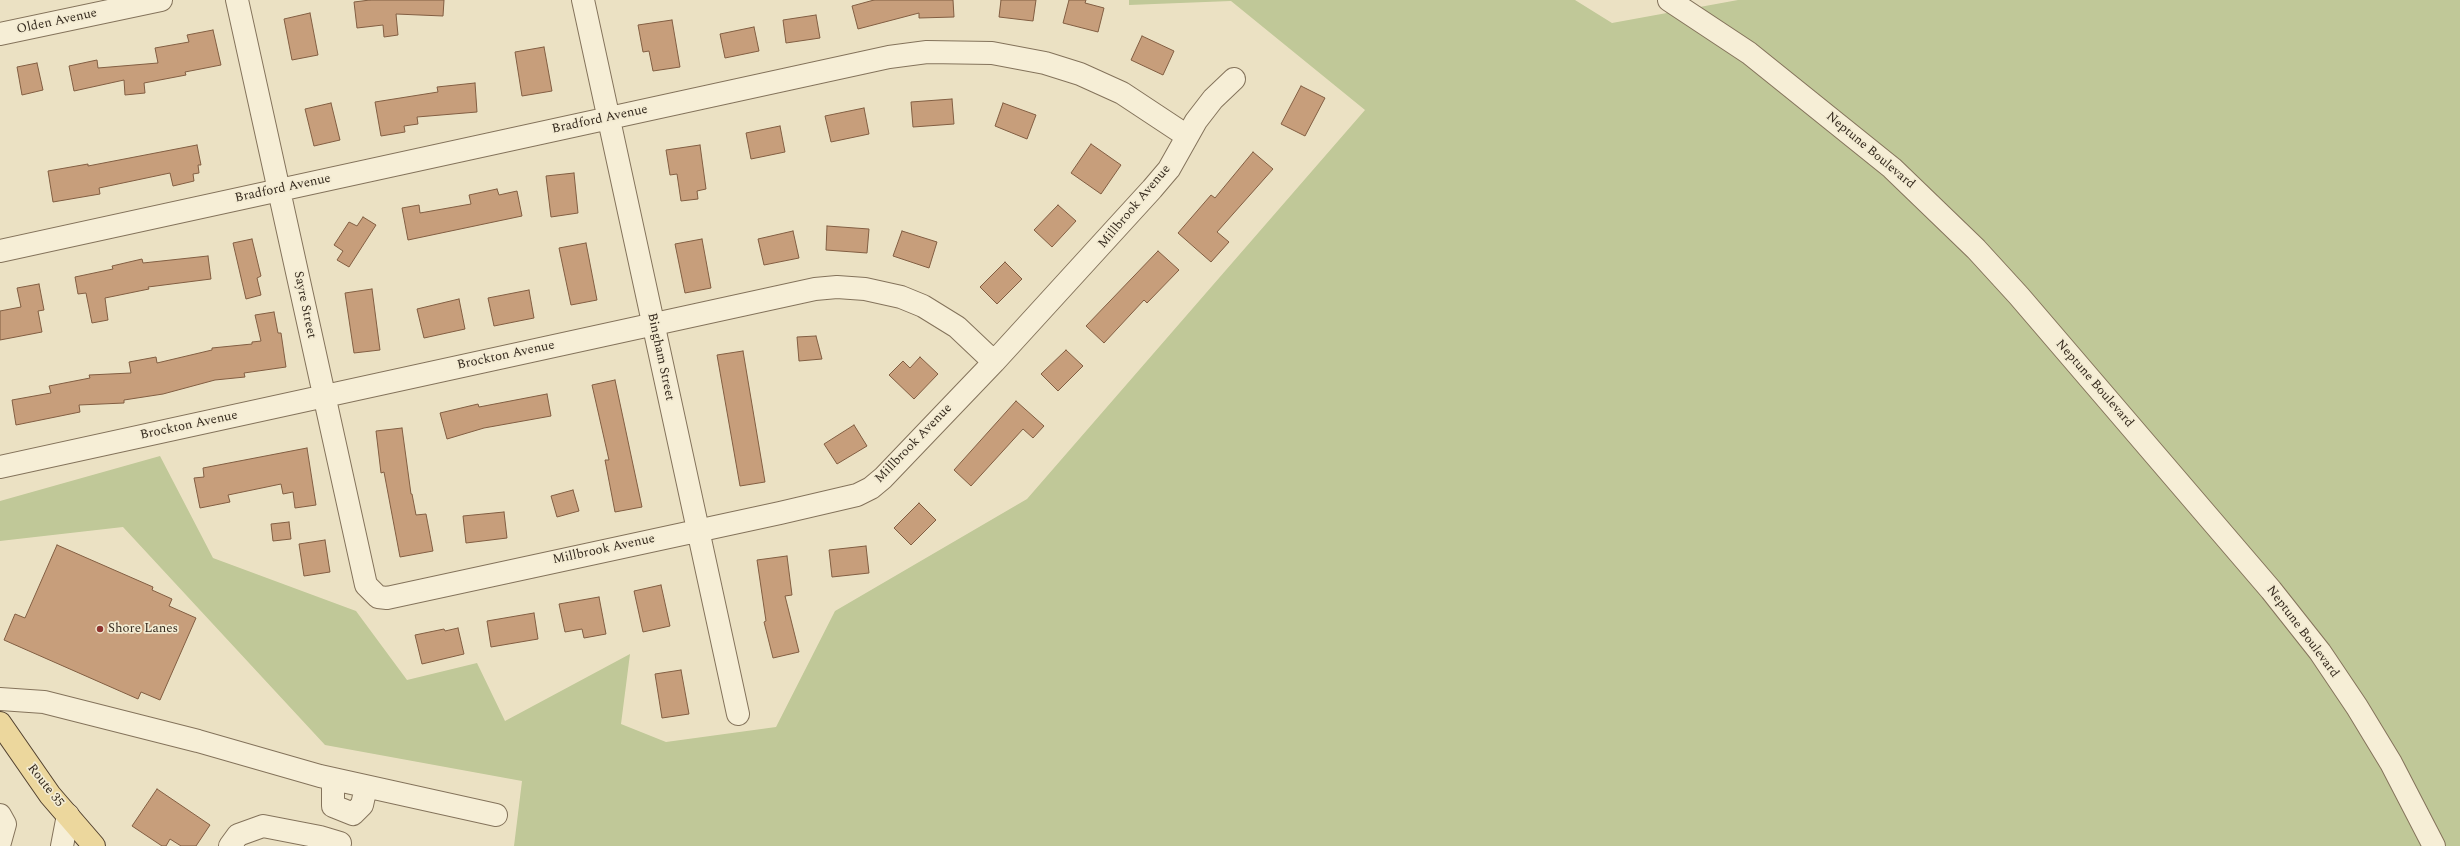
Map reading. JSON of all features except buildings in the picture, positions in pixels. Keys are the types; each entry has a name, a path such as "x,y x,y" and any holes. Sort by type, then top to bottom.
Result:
{"main road":[{"name":"Route 35","path":"0,723 33,772 94,846"}],"street":[{"name":"Olden Avenue","path":"0,34 161,0"},
{"name":"Sayre Street","path":"237,0 323,396 366,585 378,597 387,598"},
{"name":"Bingham Street","path":"583,0 738,714"},
{"name":"Neptune Boulevard","path":"1676,2 1754,58 1892,168 1976,249 2019,296 2270,590 2320,652 2357,706 2391,763 2434,846"},
{"name":"Bradford Avenue","path":"0,251 888,57 927,52 966,51 1020,57 1080,74 1122,93 1187,136"},
{"name":"Millbrook Avenue","path":"387,598 857,495 871,488 883,478 994,362 1152,189 1169,169 1196,121 1213,99 1234,79"},
{"name":"Brockton Avenue","path":"0,467 815,289 837,287 865,289 901,298 941,315 957,327 994,362"},
{"path":"0,699 44,702 198,741 333,779 496,815"},
{"path":"333,779 333,806 353,814 362,805 366,787"},
{"path":"230,846 238,835 263,826 320,837 340,845 345,810"},
{"path":"0,815 5,824 0,842"},
{"path":"62,846 68,815"}],"green space":[{"path":"1129,0 1575,0 1612,23 1738,0 2460,0 2460,846 514,846 522,781 325,745 123,527 0,541 0,501 160,456 213,558 356,611 407,680 477,663 505,721 630,654 621,724 666,742 776,727 835,611 1027,499 1365,110 1231,1 1129,5"}],"place":[{"name":"Shore Lanes","path":"100,629"}]}
